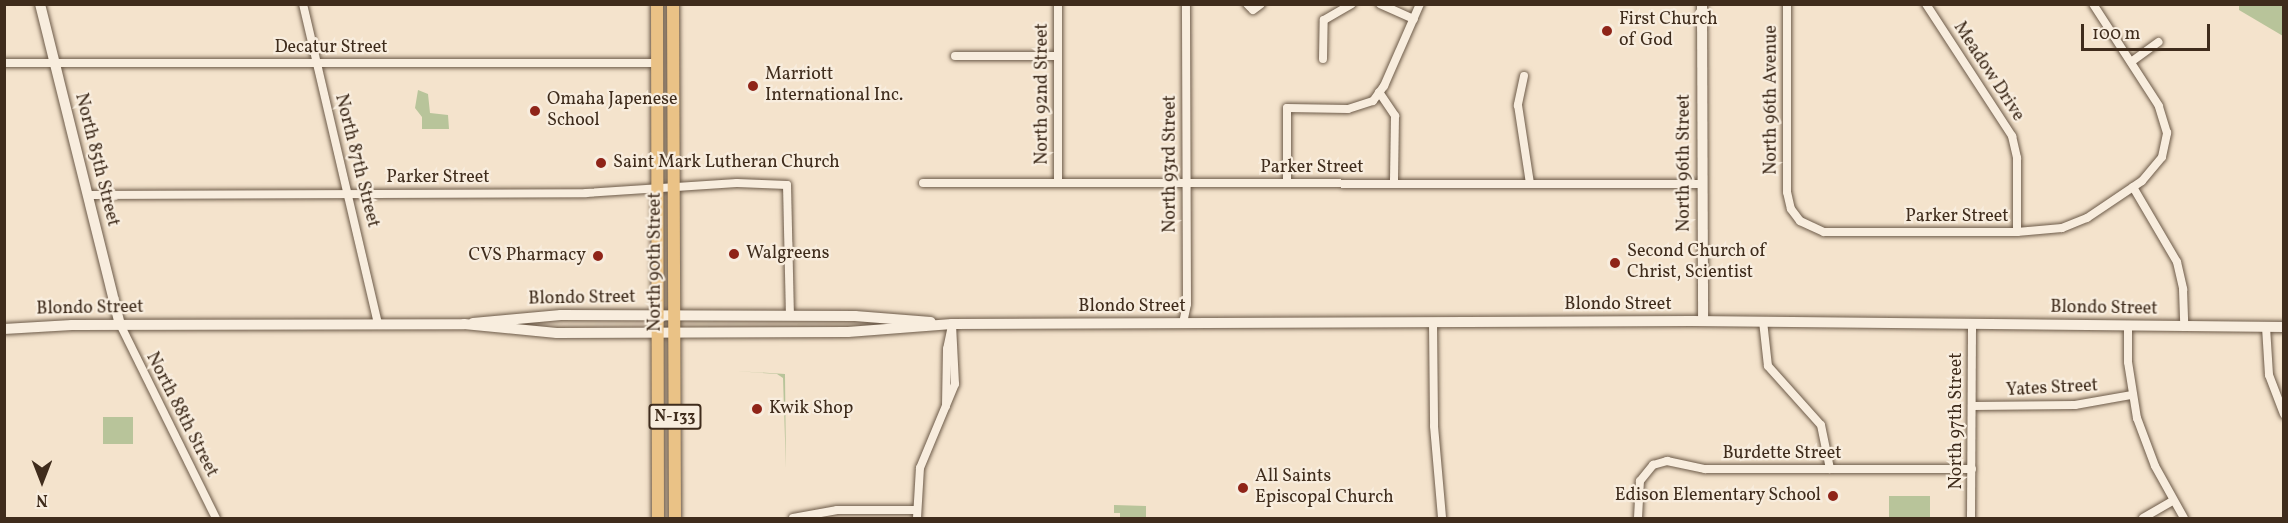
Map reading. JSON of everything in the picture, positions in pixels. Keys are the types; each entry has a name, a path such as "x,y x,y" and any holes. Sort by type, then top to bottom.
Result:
{"main road":[{"name":"North 85th Street","path":"40,4 120,324"},
{"name":"North 90th Street","path":"657,4 658,519"},
{"name":"North 90th Street","path":"673,4 675,519"},
{"name":"North 96th Street","path":"1702,4 1700,184 1703,321"},
{"name":"Blondo Street","path":"4,329 120,324 464,324 537,316 658,315 790,316 952,324 1763,321 2283,327"},
{"name":"Blondo Street","path":"464,324 527,332 873,332 952,324"}],"street":[{"name":"North 87th Street","path":"303,4 378,324"},
{"name":"North 92nd Street","path":"1058,4 1058,183"},
{"name":"North 93rd Street","path":"1183,323 1187,304 1186,4"},
{"path":"1248,4 1253,10 1261,4"},
{"path":"1323,59 1324,20 1334,7 1352,4"},
{"path":"1380,4 1414,19"},
{"path":"1287,183 1287,108 1360,107 1379,92 1420,4"},
{"name":"North 96th Avenue","path":"1787,4 1788,196"},
{"name":"Meadow Drive","path":"1926,4 2012,136 2017,158 2017,232"},
{"name":"Parker Street","path":"1788,196 1800,221 1824,232 2017,232 2048,231 2073,225 2133,187 2158,163 2167,133 2159,106 2092,4"},
{"path":"2131,62 2159,42"},
{"path":"955,56 1058,56"},
{"name":"Decatur Street","path":"4,63 657,63"},
{"path":"1524,76 1518,105 1530,183"},
{"path":"1379,92 1395,116 1394,183"},
{"name":"Parker Street","path":"923,183 1700,184"},
{"name":"Parker Street","path":"88,195 657,189 787,184 790,316"},
{"path":"2133,187 2177,262 2183,289 2184,327"},
{"path":"1763,321 1768,366 1821,425 1830,469"},
{"path":"1433,323 1434,426 1442,519"},
{"name":"North 97th Street","path":"1971,519 1972,323"},
{"name":"North 88th Street","path":"120,324 216,519"},
{"path":"793,519 815,515 917,514 920,468 945,410 947,349 952,324"},
{"path":"2128,326 2132,395 2144,442 2184,519"},
{"path":"2266,327 2269,375 2283,414"},
{"name":"Yates Street","path":"1972,406 2075,405 2132,395"},
{"name":"Burdette Street","path":"1638,519 1640,481 1648,469 1660,462 1674,461 1705,469 1972,470"},
{"path":"2143,519 2173,501"}],"green space":[{"path":"2239,5 2283,5 2283,36 2239,10"},
{"path":"418,90 428,94 430,113 448,115 449,129 422,129 422,117 415,108"},
{"path":"735,371 785,374 786,469 783,378 777,374"},
{"path":"103,417 133,417 133,444 103,444"},
{"path":"1889,496 1930,496 1930,518 1889,518"},
{"path":"1114,505 1146,506 1146,518 1120,518 1120,513 1114,513"}],"place":[{"name":"First Church of God","path":"1607,31"},
{"name":"Marriott International Inc.","path":"753,86"},
{"name":"Omaha Japenese School","path":"535,111"},
{"name":"Saint Mark Lutheran Church","path":"601,163"},
{"name":"Walgreens","path":"734,254"},
{"name":"CVS Pharmacy","path":"598,256"},
{"name":"Second Church of Christ, Scientist","path":"1615,263"},
{"name":"Kwik Shop","path":"757,409"},
{"name":"All Saints Episcopal Church","path":"1243,488"},
{"name":"Edison Elementary School","path":"1833,496"}]}
